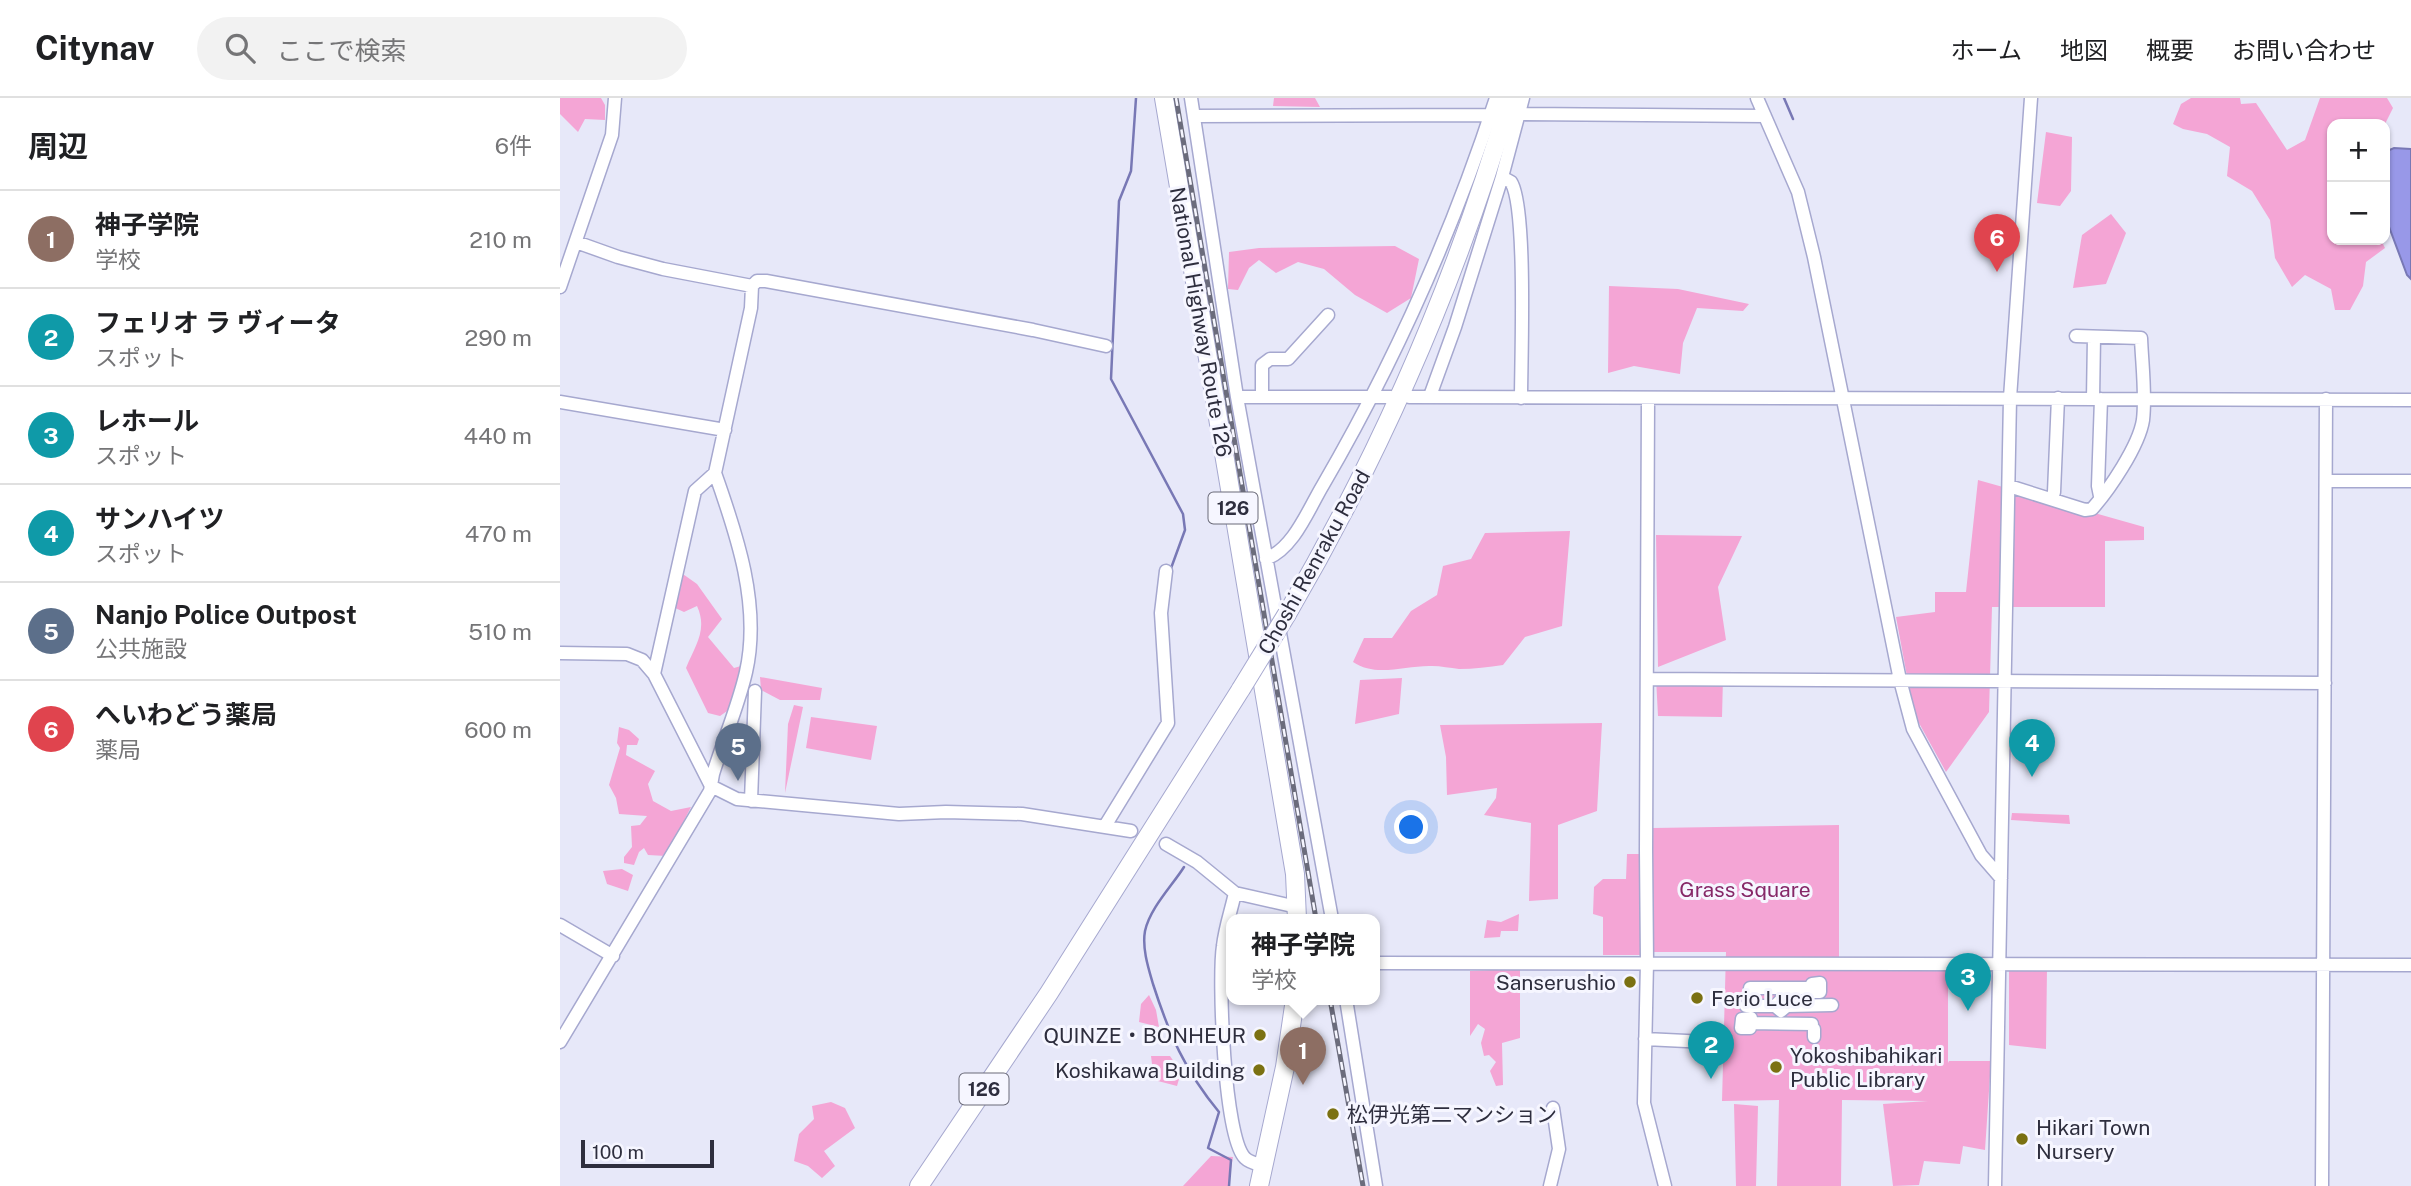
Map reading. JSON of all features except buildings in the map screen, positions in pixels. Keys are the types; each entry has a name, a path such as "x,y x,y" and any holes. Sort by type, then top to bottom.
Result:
{"highway":[{"name":"National Highway Route 126","path":"1164,98 1295,874 1297,913"},
{"name":"Choshi Renraku Road","path":"1049,993 1241,689 1343,515 1410,376 1462,245 1510,98"},
{"name":"126","path":"919,1186 1049,993"},
{"name":"126","path":"934,1186 1001,1080 1049,993"},
{"path":"1259,1186 1285,1067 1294,1005"}],"street":[{"path":"560,287 565,261 576,242 612,135 615,98"},
{"path":"1191,98 1237,397 1331,914"},
{"path":"1266,559 1282,550 1299,526 1372,398 1444,241 1496,98"},
{"path":"1430,396 1463,304 1523,98"},
{"path":"1757,98 1798,192 1814,257 1900,680 1913,729 1981,855 2001,878"},
{"path":"1995,1186 2010,398 2031,98"},
{"path":"1519,114 1765,116"},
{"path":"1194,116 1490,115"},
{"path":"1502,177 1511,182 1516,196 1521,253 1521,398"},
{"path":"576,242 663,269 752,286"},
{"path":"560,1042 711,786 746,671 751,626 739,546 715,473 751,308 752,286 757,281 766,281 1106,346"},
{"path":"1262,396 1262,365 1269,359 1288,359 1328,315"},
{"path":"2009,486 2085,510 2092,509 2110,488 2127,460 2143,422 2141,338 2076,336"},
{"path":"2094,337 2098,486 2101,496"},
{"path":"1237,397 1391,397"},
{"path":"1409,397 2411,400"},
{"path":"2052,499 2058,398"},
{"path":"1648,399 1647,962 1644,1103 1665,1186"},
{"path":"2322,1186 2326,399"},
{"path":"560,402 725,430"},
{"path":"654,674 695,491 715,473"},
{"path":"2327,481 2411,481"},
{"path":"1105,827 1168,723 1161,612 1166,571"},
{"path":"560,653 626,654 642,660 654,674 711,786 737,799 900,814 1022,814 1131,831"},
{"path":"1647,678 2325,683"},
{"path":"751,801 755,691"},
{"path":"1166,844 1197,862 1236,894 1297,913"},
{"path":"1231,914 1236,894"},
{"path":"560,925 613,956"},
{"path":"1226,934 1220,1004 1228,1100 1238,1148 1244,1158 1264,1166"},
{"path":"1380,963 2411,965"},
{"path":"1747,1016 1748,989 1814,1027 1815,995"},
{"path":"1747,1016 1815,995 1832,1005"},
{"path":"1747,1016 1815,995"},
{"path":"1347,1005 1376,1186"},
{"path":"1645,1039 1707,1042"},
{"path":"1550,1186 1559,1149 1553,1108"}],"green space":[{"path":"560,98 601,98 605,105 605,120 585,119 578,132 560,114"},
{"path":"1274,98 1315,98 1320,107 1273,106"},
{"path":"2191,98 2240,98 2241,104 2256,103 2287,150 2305,140 2320,98 2387,98 2393,108 2388,119 2327,119 2327,245 2384,245 2385,248 2366,262 2363,286 2350,310 2335,310 2331,289 2305,275 2292,287 2275,258 2270,220 2252,191 2227,176 2230,147 2207,134 2173,124 2181,104"},
{"path":"2046,132 2072,137 2071,191 2060,206 2037,203"},
{"path":"2111,214 2126,233 2106,284 2073,288 2082,235"},
{"path":"1395,246 1419,259 1411,298 1387,313 1355,295 1324,269 1298,262 1276,273 1259,260 1249,268 1238,290 1228,289 1229,252 1259,248"},
{"path":"1609,286 1678,289 1749,304 1743,311 1697,308 1683,343 1680,374 1634,366 1608,373"},
{"path":"1978,480 2144,527 2144,540 2105,541 2105,607 1992,607 1989,712 1946,772 1914,714 1896,617 1935,612 1935,592 1966,592"},
{"path":"1570,531 1562,626 1525,637 1503,665 1465,669 1422,666 1381,670 1362,667 1353,662 1364,638 1392,638 1411,611 1437,595 1443,566 1471,559 1485,533"},
{"path":"1656,535 1742,536 1718,587 1726,640 1658,667"},
{"path":"680,572 697,584 722,619 708,637 734,668 741,666 730,709 720,716 708,713 686,668 699,638 701,623 697,606 684,612 673,607"},
{"path":"760,677 822,688 820,700 780,700 761,690"},
{"path":"1402,678 1399,714 1355,724 1360,680"},
{"path":"1656,678 1723,678 1722,717 1658,716"},
{"path":"794,705 803,707 785,793 788,724"},
{"path":"811,717 877,726 871,760 806,748"},
{"path":"1602,723 1597,811 1558,825 1558,899 1529,901 1531,823 1484,815 1496,798 1497,788 1447,795 1446,757 1440,725"},
{"path":"619,727 629,730 639,739 637,745 627,745 626,755 655,771 648,784 653,801 671,811 691,807 666,856 648,855 644,848 639,852 634,865 624,863 624,857 632,847 631,826 640,825 647,816 619,814 616,798 609,785 620,748 617,743"},
{"path":"2012,813 2069,815 2070,824 2011,820"},
{"name":"Grass Square","path":"1839,825 1839,964 1948,964 1948,1063 1991,1061 1985,1150 1963,1146 1960,1164 1924,1161 1919,1185 1893,1186 1883,1104 1928,1101 1842,1100 1841,1186 1777,1186 1779,1100 1722,1101 1726,952 1652,952 1653,828"},
{"path":"1627,854 1641,854 1640,955 1603,955 1603,917 1593,914 1594,887 1603,879 1626,879"},
{"path":"622,869 633,875 628,891 607,884 603,871"},
{"path":"1519,914 1518,931 1501,931 1500,937 1484,938 1487,920 1501,922"},
{"path":"2047,968 2046,1049 2009,1045 2009,970"},
{"path":"1520,969 1520,1038 1502,1043 1503,1085 1496,1086 1490,1071 1496,1062 1489,1055 1484,1056 1481,1043 1485,1029 1478,1024 1470,1036 1470,971"},
{"path":"1149,995 1156,1010 1159,1027 1139,1022 1141,1004"},
{"path":"1151,1056 1170,1056 1181,1072 1177,1086 1154,1080"},
{"path":"831,1102 845,1108 855,1128 824,1151 835,1166 822,1178 808,1166 794,1161 799,1134 814,1119 812,1106"},
{"path":"1734,1104 1758,1106 1756,1186 1736,1186"},
{"path":"1211,1156 1233,1157 1228,1186 1183,1186"}],"water":[{"path":"2411,149 2411,279 2407,275 2390,229 2390,150"}],"waterway":[{"path":"1136,98 1131,171 1119,201 1111,379 1183,514 1185,530 1170,571"},
{"path":"1784,98 1793,119"},
{"path":"1184,867 1148,922 1144,937 1145,951 1153,984 1172,1036 1187,1067 1219,1112 1208,1148 1231,1160 1229,1186"}],"railway":[{"path":"1176,98 1315,914"},
{"path":"1331,1005 1363,1186"}],"place":[{"name":"へいわどう薬局","path":"1997,272"},
{"name":"サンハイツ","path":"2032,777"},
{"name":"Nanjo Police Outpost","path":"738,781"},
{"name":"Sanserushio","path":"1630,982"},
{"name":"Ferio Luce","path":"1697,998"},
{"name":"レホール","path":"1968,1011"},
{"name":"QUINZE・BONHEUR","path":"1260,1035"},
{"name":"Yokoshibahikari Public Library","path":"1776,1067"},
{"name":"Koshikawa Building","path":"1259,1070"},
{"name":"フェリオ ラ ヴィータ","path":"1711,1079"},
{"name":"神子学院","path":"1303,1085"},
{"name":"松伊光第二マンション","path":"1333,1114"},
{"name":"Hikari Town Nursery","path":"2022,1139"}]}
